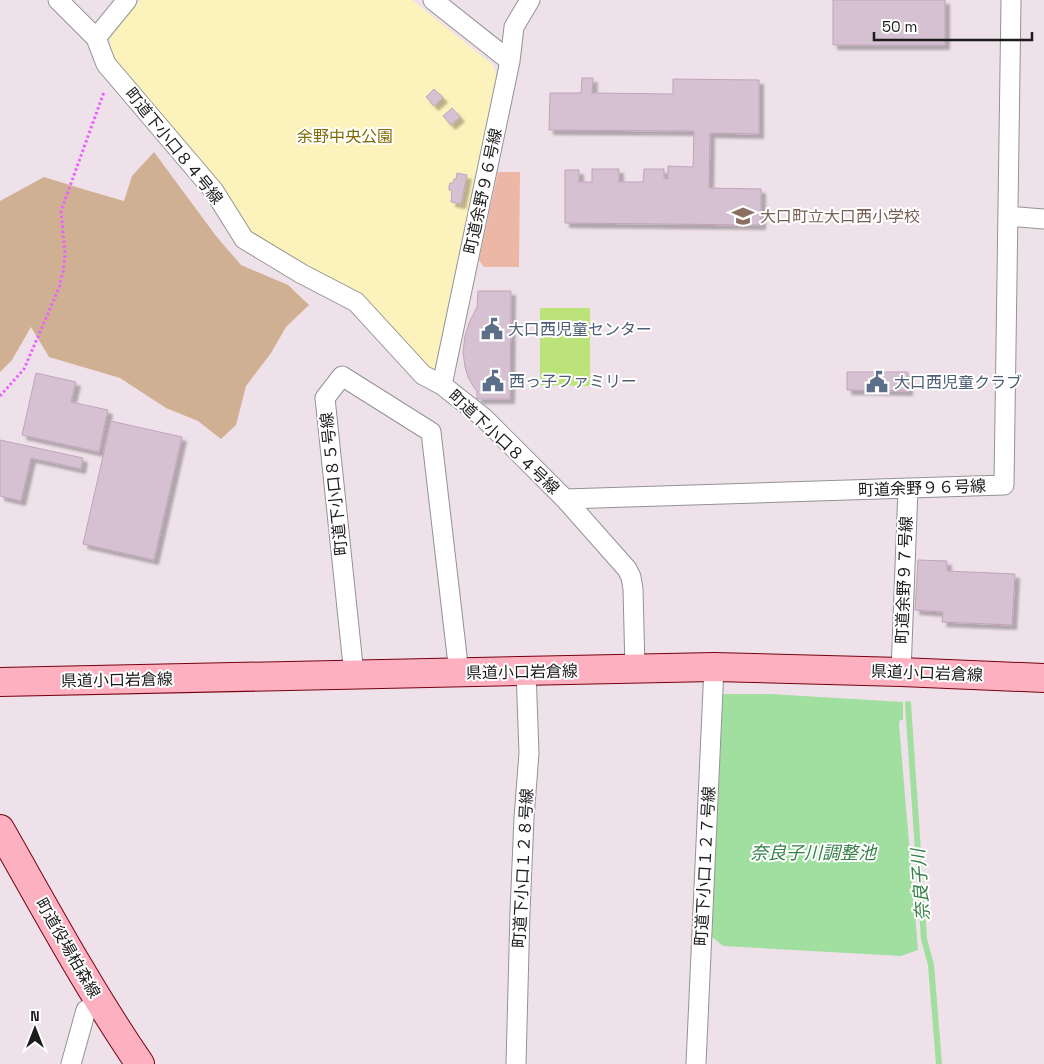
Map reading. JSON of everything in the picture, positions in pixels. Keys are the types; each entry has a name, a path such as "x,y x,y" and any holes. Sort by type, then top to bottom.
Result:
{"main road":[{"name":"県道小口岩倉線","path":"0,682 714,667 1044,678"},
{"name":"町道役場柏森線","path":"0,829 99,1002 140,1064"}],"street":[{"name":"町道下小口８４号線","path":"58,0 96,38 106,64 214,191 244,239 302,274 356,302 423,375 442,385 484,418 565,499 628,569 633,589 635,669"},
{"path":"96,38 127,0"},
{"path":"432,0 510,61"},
{"name":"町道余野９６号線","path":"442,385 510,61 514,27 530,0"},
{"name":"町道余野９６号線","path":"565,499 1004,485 1011,0"},
{"path":"1008,216 1044,219"},
{"name":"町道下小口８５号線","path":"354,675 325,398 342,376 431,432 459,673"},
{"name":"町道余野９７号線","path":"901,672 908,488"},
{"name":"町道下小口１２７号線","path":"696,1064 714,667"},
{"name":"町道下小口１２８号線","path":"516,1064 520,912 529,753 526,671"},
{"path":"70,1064 86,1010 99,1002"}],"path":[{"path":"0,396 24,369 59,288 64,271 65,254 61,211 112,71"}],"shaded area":[{"path":"154,152 216,236 241,265 288,285 309,305 286,327 271,353 246,386 236,425 221,439 198,421 166,408 120,378 49,357 31,327 12,360 0,372 0,201 44,177 124,201 132,176"},
{"path":"498,172 520,172 519,267 484,267 479,260"},
{"path":"540,308 590,308 590,386 540,385"}],"green space":[{"name":"余野中央公園","path":"140,0 412,0 493,65 497,77 434,371 426,373 359,300 248,236 112,62 110,37"}],"water":[{"name":"奈良子川調整池","path":"723,694 770,694 903,702 903,720 900,720 899,724 918,950 901,956 723,946 712,937"}],"building":[{"path":"833,0 945,0 945,45 833,45"},
{"path":"582,78 593,78 592,93 673,94 673,79 759,80 759,134 710,133 709,188 761,189 761,225 565,223 565,170 579,170 579,182 592,182 592,169 619,169 619,182 643,182 644,169 664,169 664,178 668,179 668,166 693,167 694,131 549,130 550,93 581,93"},
{"path":"434,89 443,98 434,106 426,97"},
{"path":"452,108 460,117 451,125 443,116"},
{"path":"457,173 467,175 461,204 451,202 452,191 449,190 450,183 453,183 454,179 456,179"},
{"path":"478,291 511,291 510,399 477,399 477,391 468,377 465,367 463,352 465,336 477,307"},
{"path":"847,372 908,372 908,391 847,390"},
{"path":"36,373 76,382 71,402 108,410 99,452 22,435"},
{"path":"111,421 182,437 154,560 83,544"},
{"path":"0,440 83,458 81,469 31,458 21,501 0,496"},
{"path":"918,560 947,561 947,571 1015,574 1012,625 942,622 943,612 915,610"}],"waterway":[{"name":"奈良子川","path":"908,704 924,939 931,965 939,1064"}],"place":[{"name":"大口町立大口西小学校","path":"743,216"},
{"name":"大口西児童センター","path":"492,329"},
{"name":"西っ子ファミリー","path":"493,381"},
{"name":"大口西児童クラブ","path":"877,382"}]}
